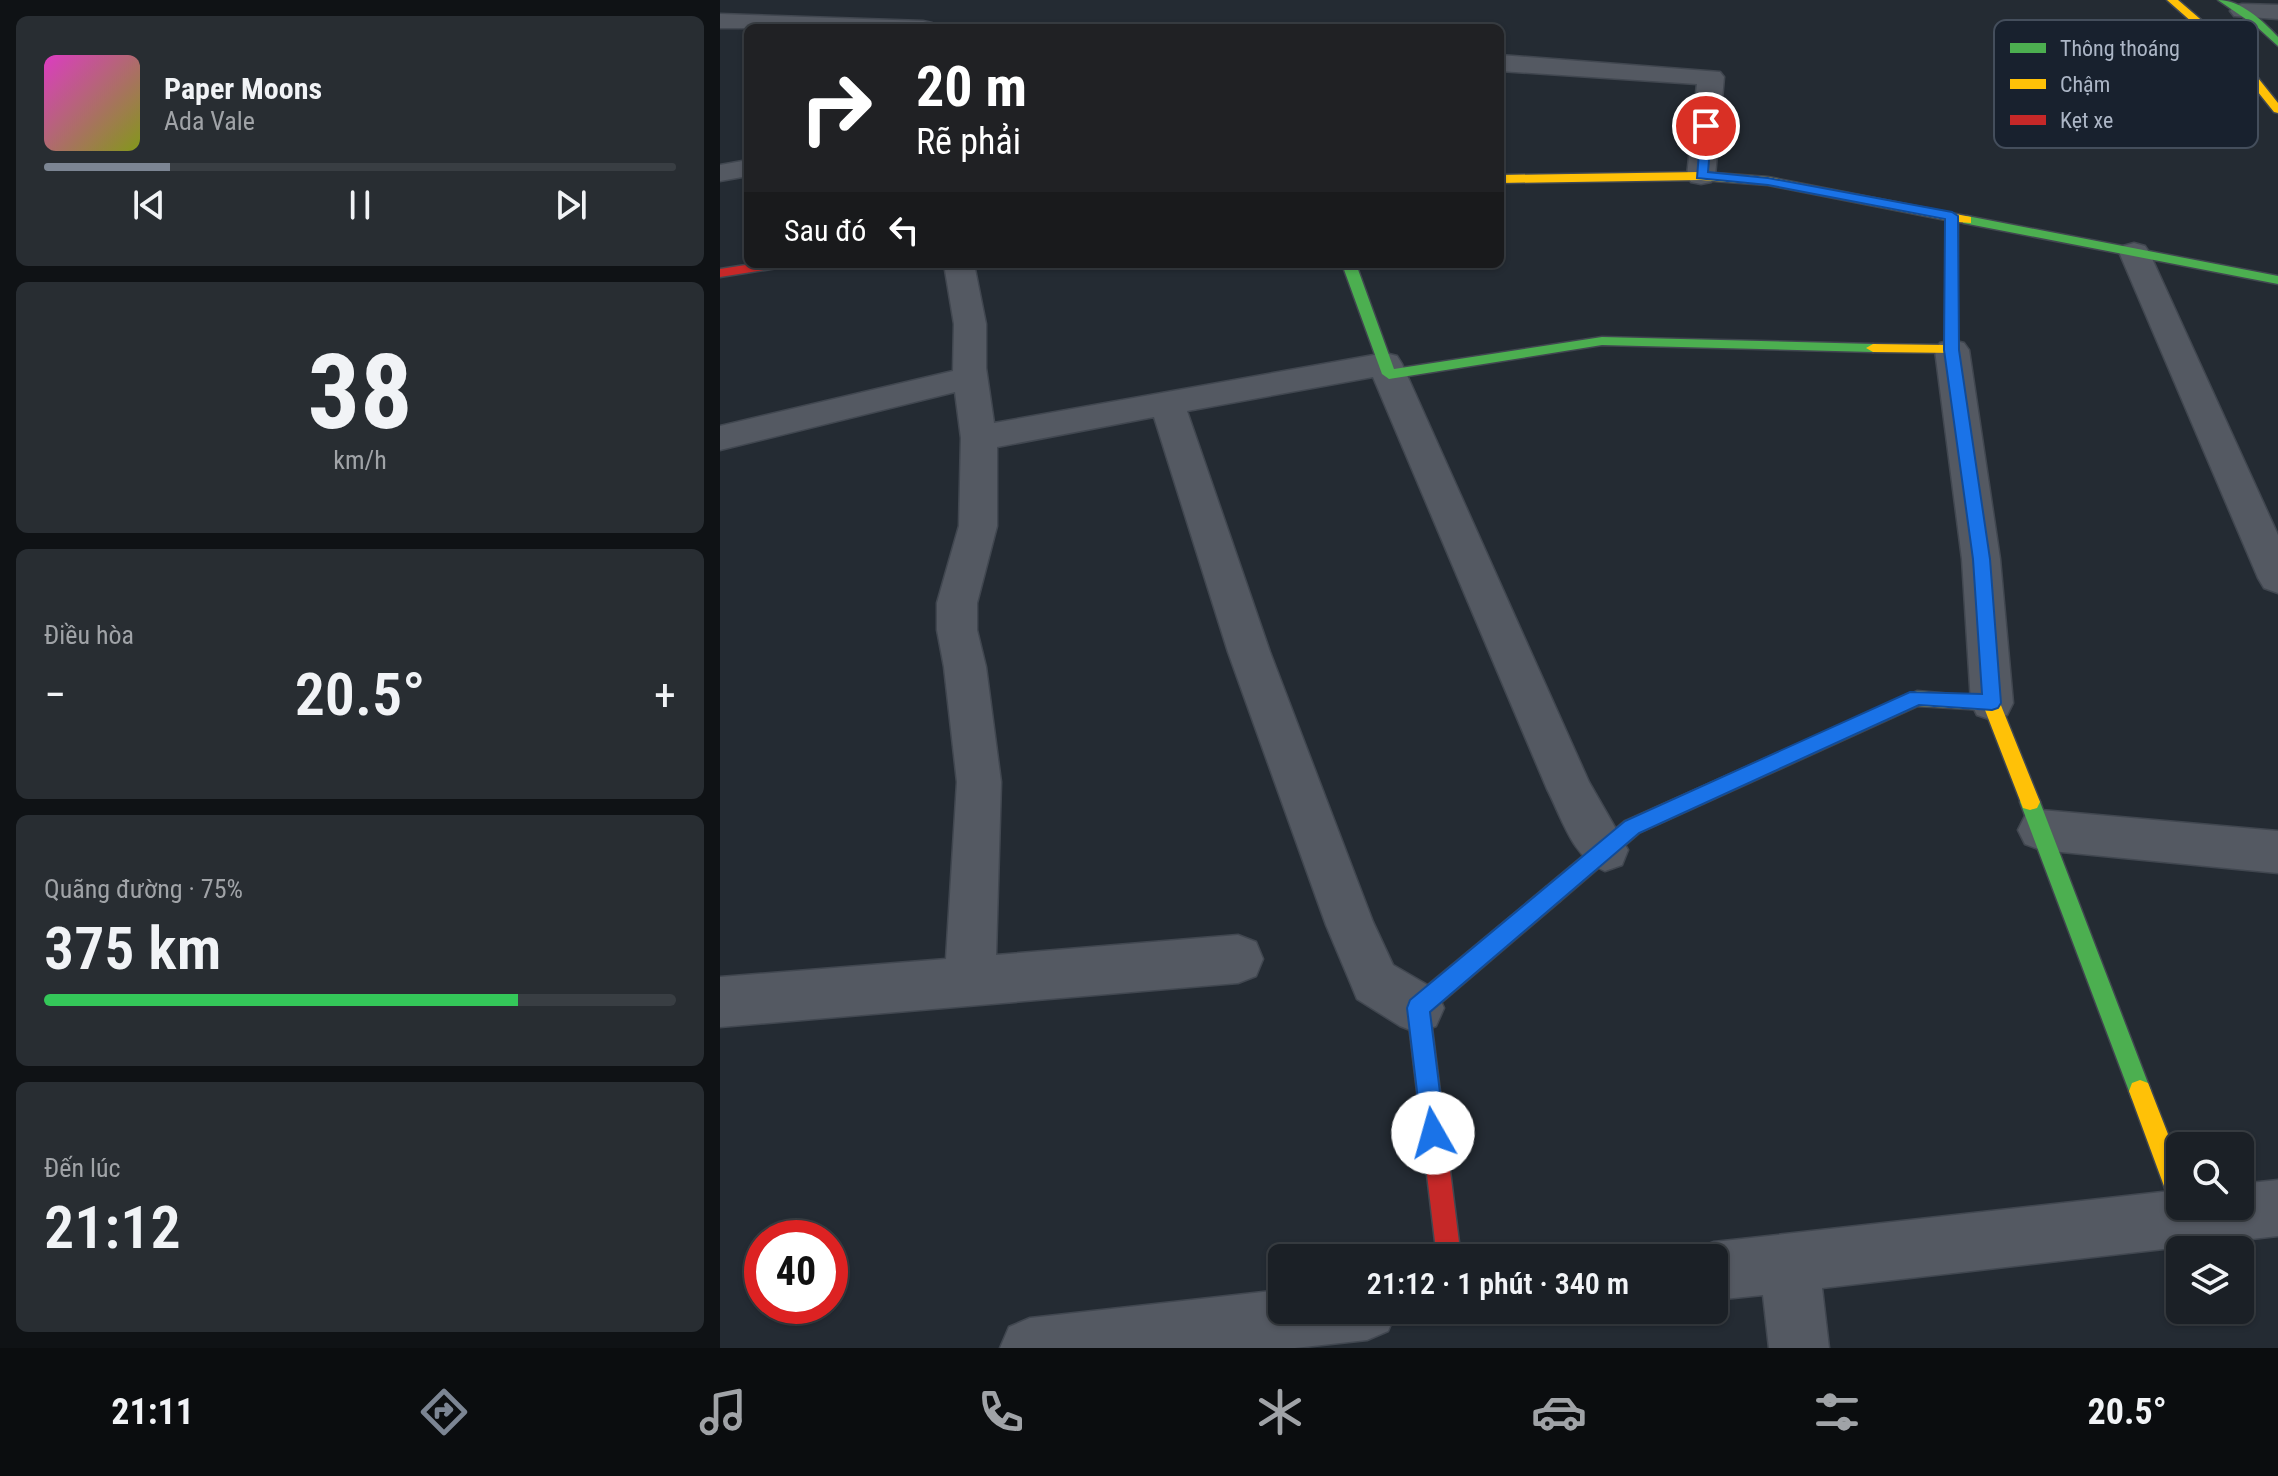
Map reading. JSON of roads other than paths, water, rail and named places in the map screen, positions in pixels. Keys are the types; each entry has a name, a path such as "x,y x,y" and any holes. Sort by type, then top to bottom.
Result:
{"street":[{"path":"2172,0 2197,20"},
{"path":"2233,6 2278,12"},
{"path":"2233,6 2250,20"},
{"path":"720,21 807,24"},
{"path":"2258,27 2278,43"},
{"path":"1504,63 1711,77 1701,176"},
{"path":"2258,80 2278,110"},
{"path":"720,173 744,169"},
{"path":"1504,179 1701,176 1768,181 2278,280"},
{"path":"1952,216 1952,350 1981,559 1992,703 2166,1160"},
{"path":"2134,252 2278,578"},
{"path":"720,273 752,268"},
{"path":"960,268 970,324 970,378 979,438 978,526 957,603 957,630 965,667 979,782 970,981"},
{"path":"1350,268 1387,369 1570,789 1589,827 1605,850"},
{"path":"979,438 1387,369 1602,341 1952,350"},
{"path":"720,438 970,378"},
{"path":"1167,404 1249,652 1350,925 1375,982 1418,1008"},
{"path":"1418,1008 1632,827 1917,698 1992,703"},
{"path":"2041,830 2278,852"},
{"path":"720,1002 1238,959"},
{"path":"1418,1008 1447,1244"},
{"path":"2254,1208 2278,1208"},
{"path":"1728,1269 2166,1210"},
{"path":"1789,1262 1799,1348"},
{"path":"1030,1348 1268,1321"}]}
